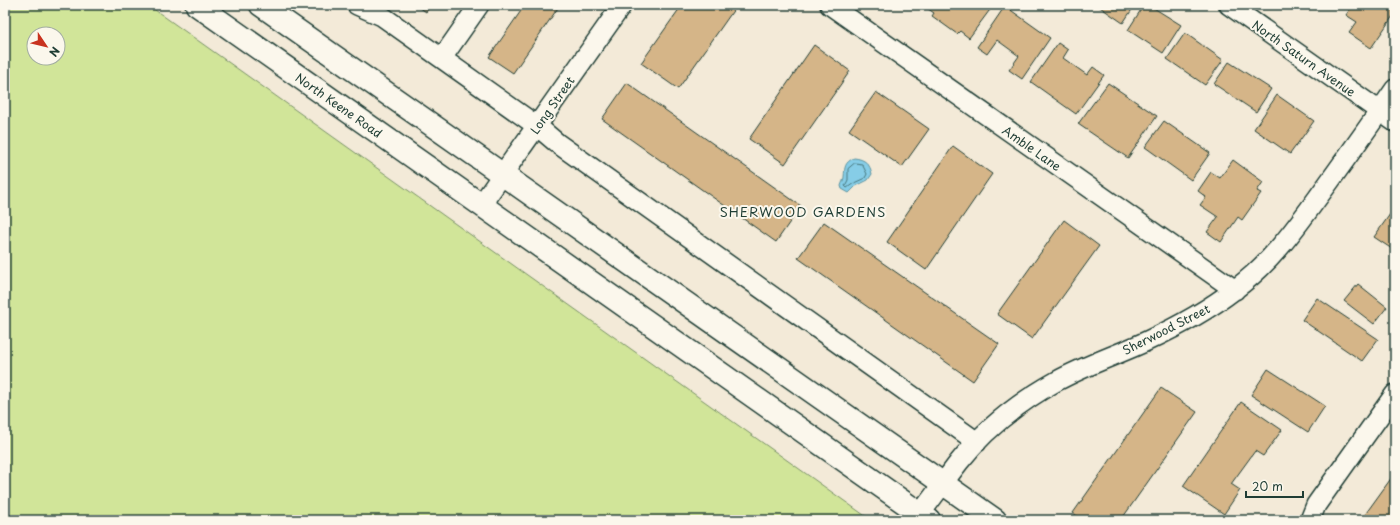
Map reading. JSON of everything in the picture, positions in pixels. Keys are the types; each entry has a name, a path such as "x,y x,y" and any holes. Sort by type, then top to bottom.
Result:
{"main road":[{"name":"North Keene Road","path":"196,5 924,517"},
{"path":"261,5 996,520"}],"street":[{"path":"357,5 382,16 442,58 538,126 557,143 977,442"},
{"path":"442,58 479,5"},
{"name":"Long Street","path":"481,205 622,5"},
{"name":"Amble Lane","path":"830,5 1235,290"},
{"name":"North Saturn Avenue","path":"1228,5 1395,122"},
{"name":"Sherwood Street","path":"924,517 943,483 960,461 977,442 1015,408 1056,381 1091,364 1148,341 1198,315 1235,290 1260,269 1281,247 1299,224 1395,89"},
{"path":"1310,520 1316,505 1395,394"}],"green space":[{"path":"5,5 148,5 871,520 5,520"}],"water":[{"path":"854,158 866,163 870,167 872,174 868,180 856,186 849,193 842,189 841,186 846,166 848,162"}],"building":[{"path":"416,5 431,5 426,12"},
{"path":"525,5 560,5 513,73 489,57"},
{"path":"682,5 737,5 678,89 641,63"},
{"path":"989,5 992,7 969,38 960,31 957,34 932,16 934,13 924,6"},
{"path":"1097,5 1135,5 1123,23"},
{"path":"1144,5 1149,5 1181,25 1163,53 1128,30"},
{"path":"1353,5 1395,5 1395,13 1371,48 1349,33 1357,22 1346,15"},
{"path":"1005,6 1050,38 1022,79 1009,70 1019,56 997,40 987,54 977,47"},
{"path":"1185,33 1223,60 1205,85 1167,59"},
{"path":"1058,43 1068,50 1063,58 1087,75 1093,67 1104,75 1076,114 1031,82"},
{"path":"814,45 850,71 785,164 749,139"},
{"path":"1229,62 1271,89 1256,112 1214,84"},
{"path":"627,83 801,206 776,242 602,119"},
{"path":"1108,83 1157,116 1128,158 1078,124"},
{"path":"876,92 929,129 902,167 849,130"},
{"path":"1277,95 1314,121 1290,154 1254,129"},
{"path":"1164,121 1210,153 1191,180 1145,147"},
{"path":"953,146 992,174 926,270 887,242"},
{"path":"1233,160 1263,182 1257,191 1261,193 1242,220 1238,217 1221,242 1207,232 1218,217 1200,205 1206,197 1198,191 1211,172 1220,178"},
{"path":"1395,207 1395,251 1374,237"},
{"path":"1064,220 1099,246 1032,339 997,314"},
{"path":"824,222 999,344 973,381 798,258"},
{"path":"1358,284 1387,307 1374,324 1344,301"},
{"path":"1317,298 1378,339 1362,361 1302,320"},
{"path":"1268,369 1325,406 1308,432 1251,395"},
{"path":"1161,388 1197,412 1121,520 1083,520 1073,513"},
{"path":"1241,402 1282,430 1263,456 1255,451 1231,484 1240,490 1224,514 1183,486"},
{"path":"1395,473 1395,520 1361,520"}],"district":[{"name":"SHERWOOD GARDENS","path":"803,211"}]}
